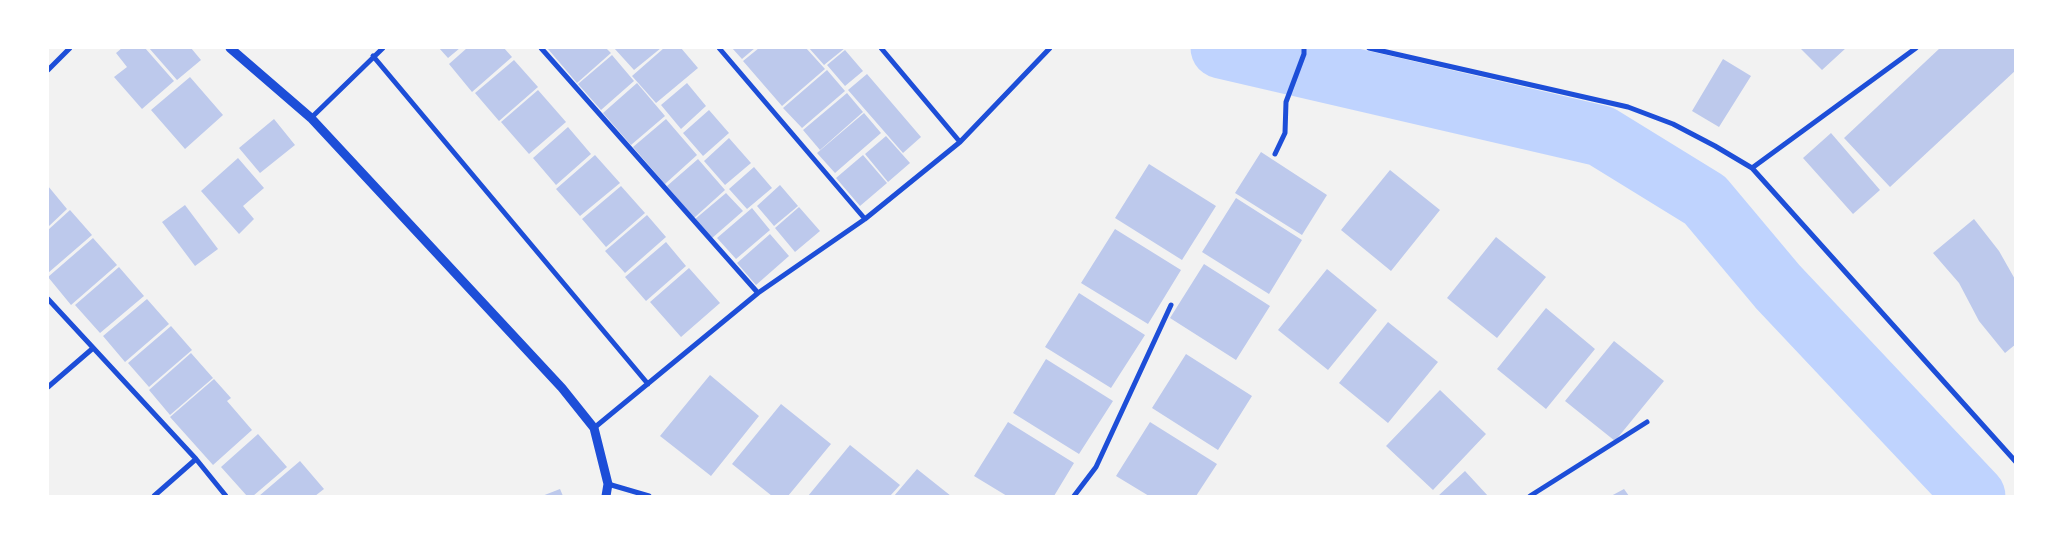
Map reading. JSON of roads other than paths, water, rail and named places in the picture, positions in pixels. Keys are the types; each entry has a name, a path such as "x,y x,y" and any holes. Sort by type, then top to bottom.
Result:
{"street":[{"path":"48,70 70,48"},
{"path":"230,48 311,118 525,346 594,428 608,484 606,496"},
{"path":"311,118 383,48"},
{"path":"541,48 758,293"},
{"path":"719,48 865,219"},
{"path":"881,48 960,142"},
{"path":"594,428 758,293 865,219 960,142 1050,48"},
{"path":"1274,154 1285,133 1286,102 1304,54 1304,48"},
{"path":"1369,48 1628,107 1673,124 1716,146 1752,168 2016,462"},
{"path":"1752,168 1916,48"},
{"path":"373,56 648,384"},
{"path":"48,299 92,349 196,459 226,496"},
{"path":"1074,496 1096,467 1171,305"},
{"path":"48,386 92,349"},
{"path":"1530,496 1647,422"},
{"path":"154,496 196,459"},
{"path":"608,484 649,496"}],"waterway":[{"path":"1221,48 1601,136 1705,200 1778,287 1975,496"}]}
